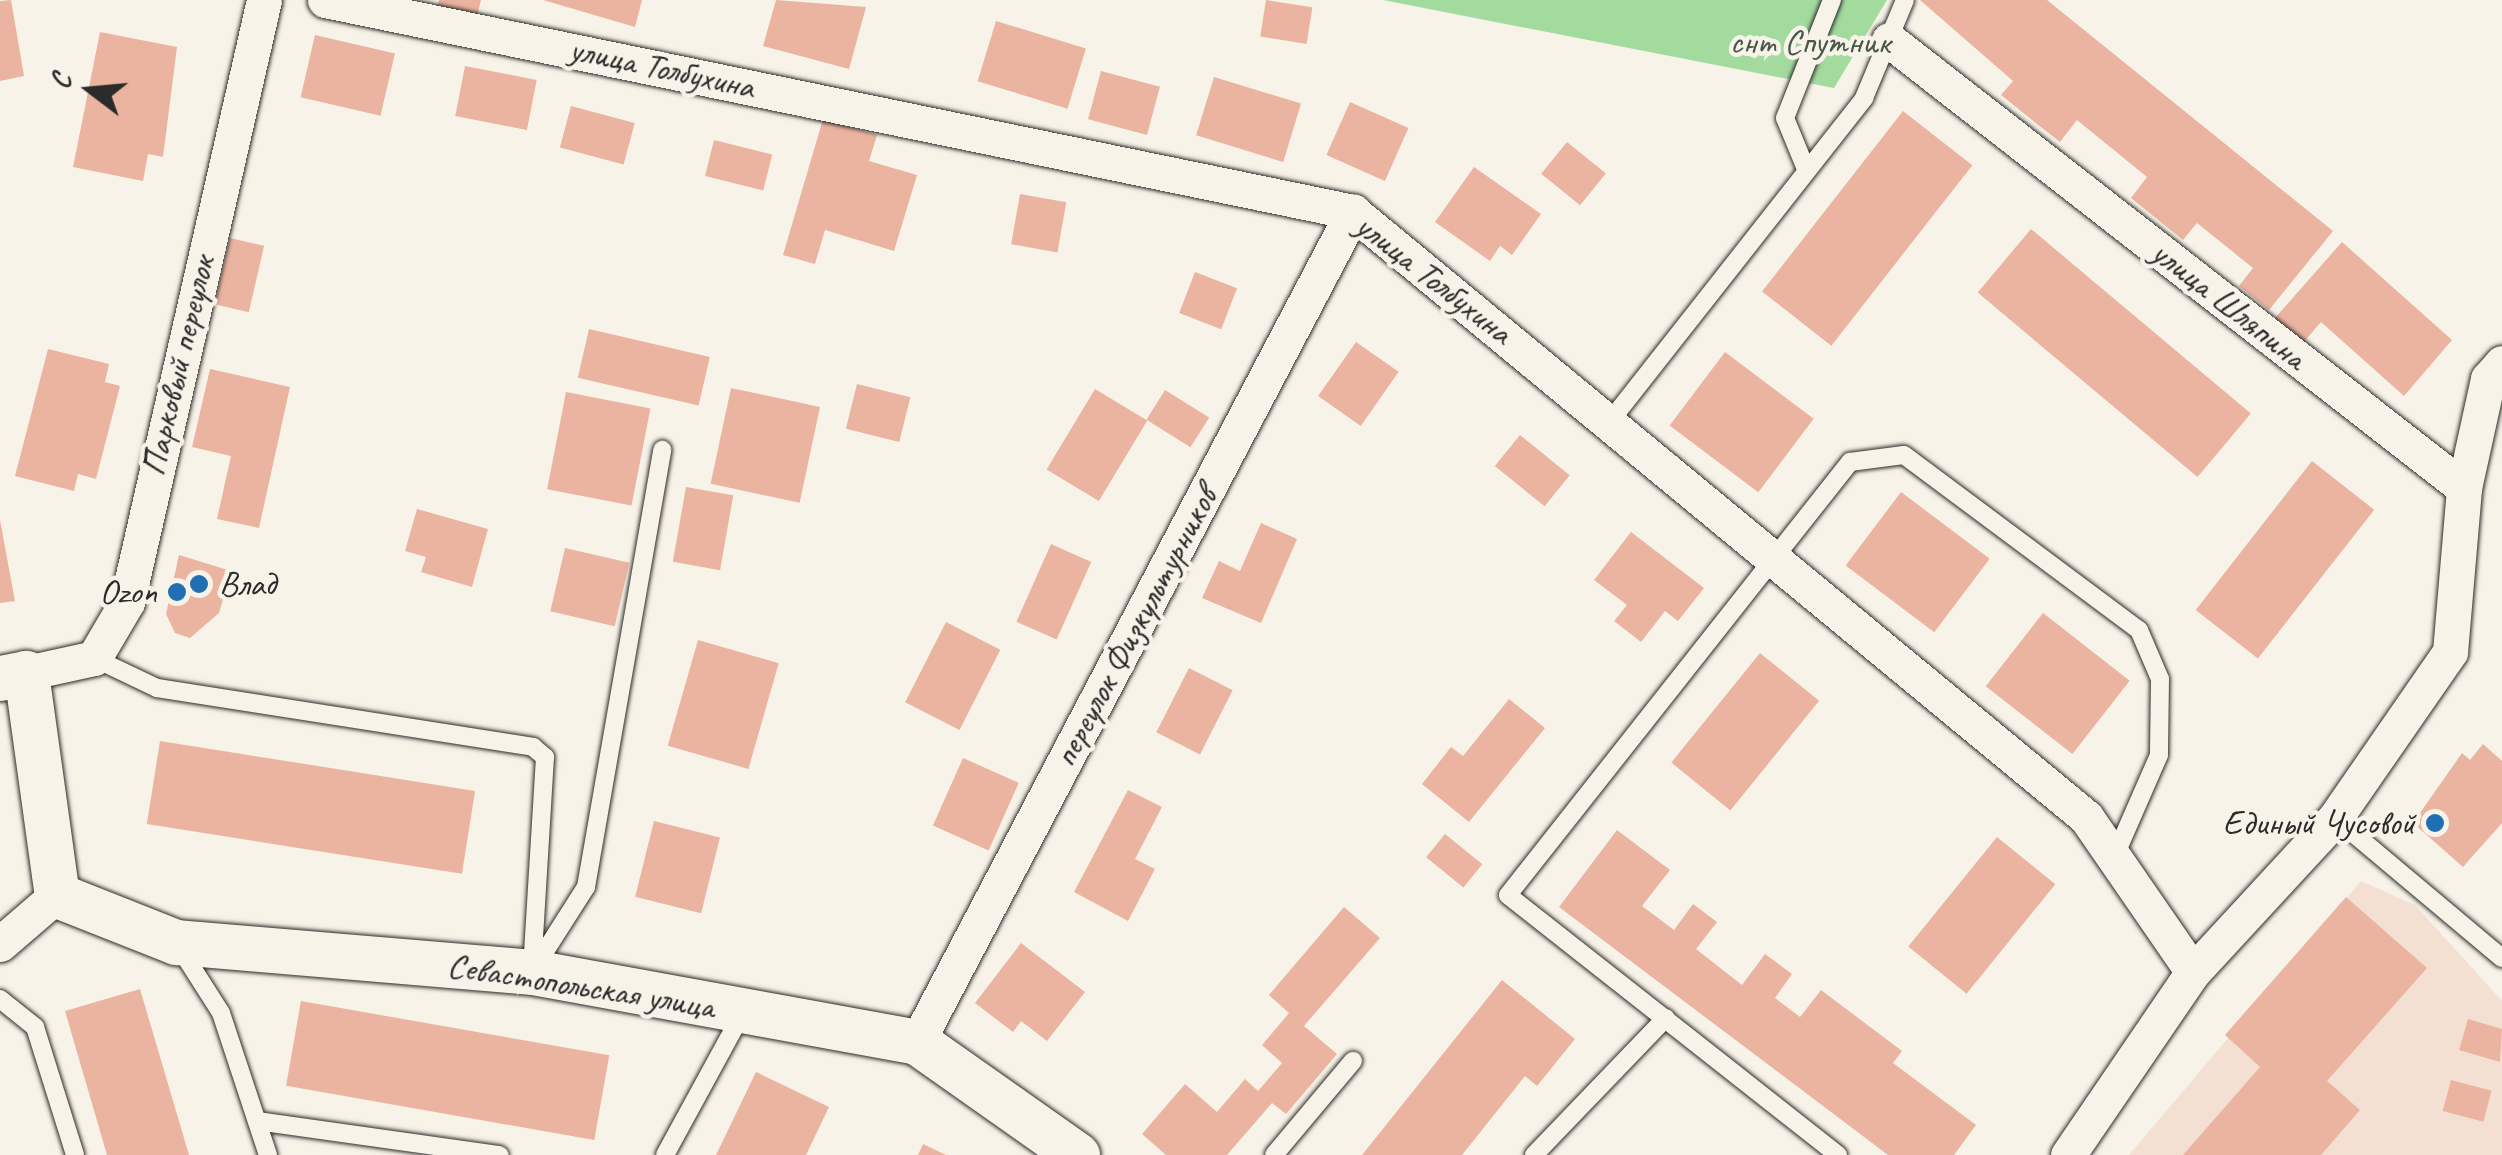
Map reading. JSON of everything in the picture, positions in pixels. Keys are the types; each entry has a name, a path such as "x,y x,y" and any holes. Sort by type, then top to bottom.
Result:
{"street":[{"name":"Парковый переулок","path":"94,658 127,602 264,0"},
{"name":"улица Толбухина","path":"325,0 1353,212 1611,420 1772,562 2086,817 2193,972"},
{"name":"улица Шляпина","path":"1889,40 2464,488"},
{"name":"переулок Физкультурников","path":"917,1042 1353,212"},
{"path":"2068,1155 2193,972 2335,818 2450,652 2464,488 2488,379 2502,362"},
{"path":"0,944 57,895 13,675 94,658"},
{"name":"Севастопольская улица","path":"57,895 176,942 532,972 917,1042 1076,1155"}],"lane":[{"path":"1806,169 1785,118 1832,0"},
{"path":"1611,420 1864,98 1905,0"},
{"path":"532,972 586,887 662,450"},
{"path":"1838,1155 1508,895 1850,462 1904,455 2139,630 2160,679 2160,755 2114,858"},
{"path":"94,658 156,688 533,747 545,757 532,972"},
{"path":"2335,818 2502,958"},
{"path":"176,942 220,1013 268,1155"},
{"path":"0,999 35,1027 76,1155"},
{"path":"665,1155 743,1012"},
{"path":"1534,1155 1666,1018"},
{"path":"1274,1155 1353,1061"},
{"path":"257,1122 500,1155"}],"shaded area":[{"path":"2361,881 2415,905 2502,1001 2502,1155 2129,1155"}],"green space":[{"name":"снт Спутник","path":"1383,0 1887,0 1834,88"}],"building":[{"path":"11,0 24,76 0,81 0,1"},
{"path":"439,0 481,0 477,17 437,7"},
{"path":"543,0 642,0 635,27"},
{"path":"776,0 866,7 849,69 763,46"},
{"path":"1266,0 1312,7 1307,44 1260,37"},
{"path":"1920,0 2047,0 2333,231 2269,310 2239,286 2253,268 2197,223 2183,240 2131,198 2147,177 2077,120 2060,142 2037,124 2001,95 2013,81"},
{"path":"996,21 1086,48 1067,109 978,81"},
{"path":"100,32 177,47 163,157 148,154 143,181 73,167"},
{"path":"315,35 395,53 381,116 301,97"},
{"path":"465,66 537,80 527,130 455,116"},
{"path":"1101,71 1160,87 1147,135 1088,119"},
{"path":"1214,77 1301,104 1283,162 1196,135"},
{"path":"1350,102 1408,128 1385,181 1326,155"},
{"path":"571,106 635,123 624,165 560,148"},
{"path":"1903,111 1972,165 1831,346 1762,291"},
{"path":"823,119 877,135 869,161 917,175 894,251 825,230 815,264 783,255"},
{"path":"714,140 772,155 763,190 705,176"},
{"path":"1567,142 1606,173 1580,205 1541,174"},
{"path":"1474,167 1541,214 1512,255 1500,246 1490,261 1435,222"},
{"path":"1020,194 1066,202 1057,252 1011,244"},
{"path":"2031,229 2251,413 2198,477 1978,293"},
{"path":"230,238 264,246 249,312 215,304"},
{"path":"2342,242 2452,340 2404,396 2321,322 2302,344 2274,319"},
{"path":"1195,272 1237,288 1221,329 1179,313"},
{"path":"589,329 710,357 699,406 578,378"},
{"path":"1356,342 1399,372 1361,426 1318,396"},
{"path":"48,349 109,364 105,382 120,386 96,479 78,474 74,491 15,476"},
{"path":"1725,352 1814,419 1758,492 1670,425"},
{"path":"210,369 290,387 259,528 217,519 231,456 192,447"},
{"path":"857,384 910,397 899,442 846,429"},
{"path":"731,388 820,407 800,503 711,484"},
{"path":"1095,389 1147,420 1099,501 1047,470"},
{"path":"1165,390 1209,418 1191,447 1146,420"},
{"path":"566,392 650,408 632,506 547,489"},
{"path":"1520,435 1570,475 1545,506 1495,466"},
{"path":"2312,461 2374,510 2258,659 2196,610"},
{"path":"686,487 733,495 720,570 673,562"},
{"path":"1901,492 1990,559 1934,632 1846,565"},
{"path":"417,509 488,529 472,587 421,572 426,557 405,551"},
{"path":"0,520 15,601 0,603"},
{"path":"1261,523 1297,539 1261,623 1202,598 1219,561 1240,571"},
{"path":"1631,532 1704,588 1678,621 1665,611 1641,642 1614,621 1627,605 1594,580"},
{"path":"1051,544 1091,562 1057,640 1016,622"},
{"path":"565,548 629,563 615,626 550,611"},
{"name":"Влад","path":"179,555 231,571 219,613 190,638 175,633 166,614"},
{"path":"2043,613 2130,681 2072,754 1986,686"},
{"path":"946,622 1000,650 959,730 905,702"},
{"path":"698,640 779,663 748,769 668,746"},
{"path":"1760,653 1819,701 1730,810 1671,763"},
{"path":"1189,668 1233,690 1200,754 1156,732"},
{"path":"1509,699 1545,728 1469,822 1422,784 1451,747 1463,756"},
{"path":"160,741 475,791 462,874 147,824"},
{"path":"2483,744 2502,761 2502,823 2463,867 2413,823 2462,753 2470,760"},
{"path":"963,758 1019,783 989,850 933,826"},
{"path":"1128,790 1162,807 1135,859 1155,869 1128,921 1074,892"},
{"path":"654,821 720,837 701,913 635,897"},
{"path":"1617,830 1670,870 1642,906 1674,930 1693,904 1717,922 1696,949 1742,985 1765,954 1792,974 1775,998 1800,1017 1821,990 1902,1051 1893,1063 1976,1125 1954,1155 1888,1155 1559,907"},
{"path":"1445,834 1482,864 1463,888 1426,857"},
{"path":"1997,837 2055,884 1967,994 1908,947"},
{"path":"2346,897 2427,968 2327,1081 2360,1110 2321,1155 2183,1155 2260,1067 2225,1035"},
{"path":"1344,907 1380,938 1304,1026 1337,1054 1286,1114 1272,1103 1227,1155 1166,1155 1142,1134 1185,1084 1217,1112 1245,1079 1258,1091 1282,1063 1262,1045 1289,1013 1269,995"},
{"path":"1021,943 1085,992 1047,1041 1021,1021 1013,1032 975,1003"},
{"path":"1502,980 1575,1039 1537,1086 1525,1076 1462,1155 1362,1155"},
{"path":"140,989 189,1155 107,1155 65,1011"},
{"path":"301,1001 609,1055 594,1140 286,1086"},
{"path":"2468,1019 2502,1029 2500,1062 2459,1050"},
{"path":"756,1072 829,1107 806,1155 716,1155"},
{"path":"2451,1080 2492,1091 2483,1122 2443,1111"},
{"path":"923,1144 946,1155 918,1155"}],"place":[{"name":"Влад","path":"199,584"},
{"name":"Ozon","path":"177,592"},
{"name":"Единый Чусовой","path":"2435,823"}]}
